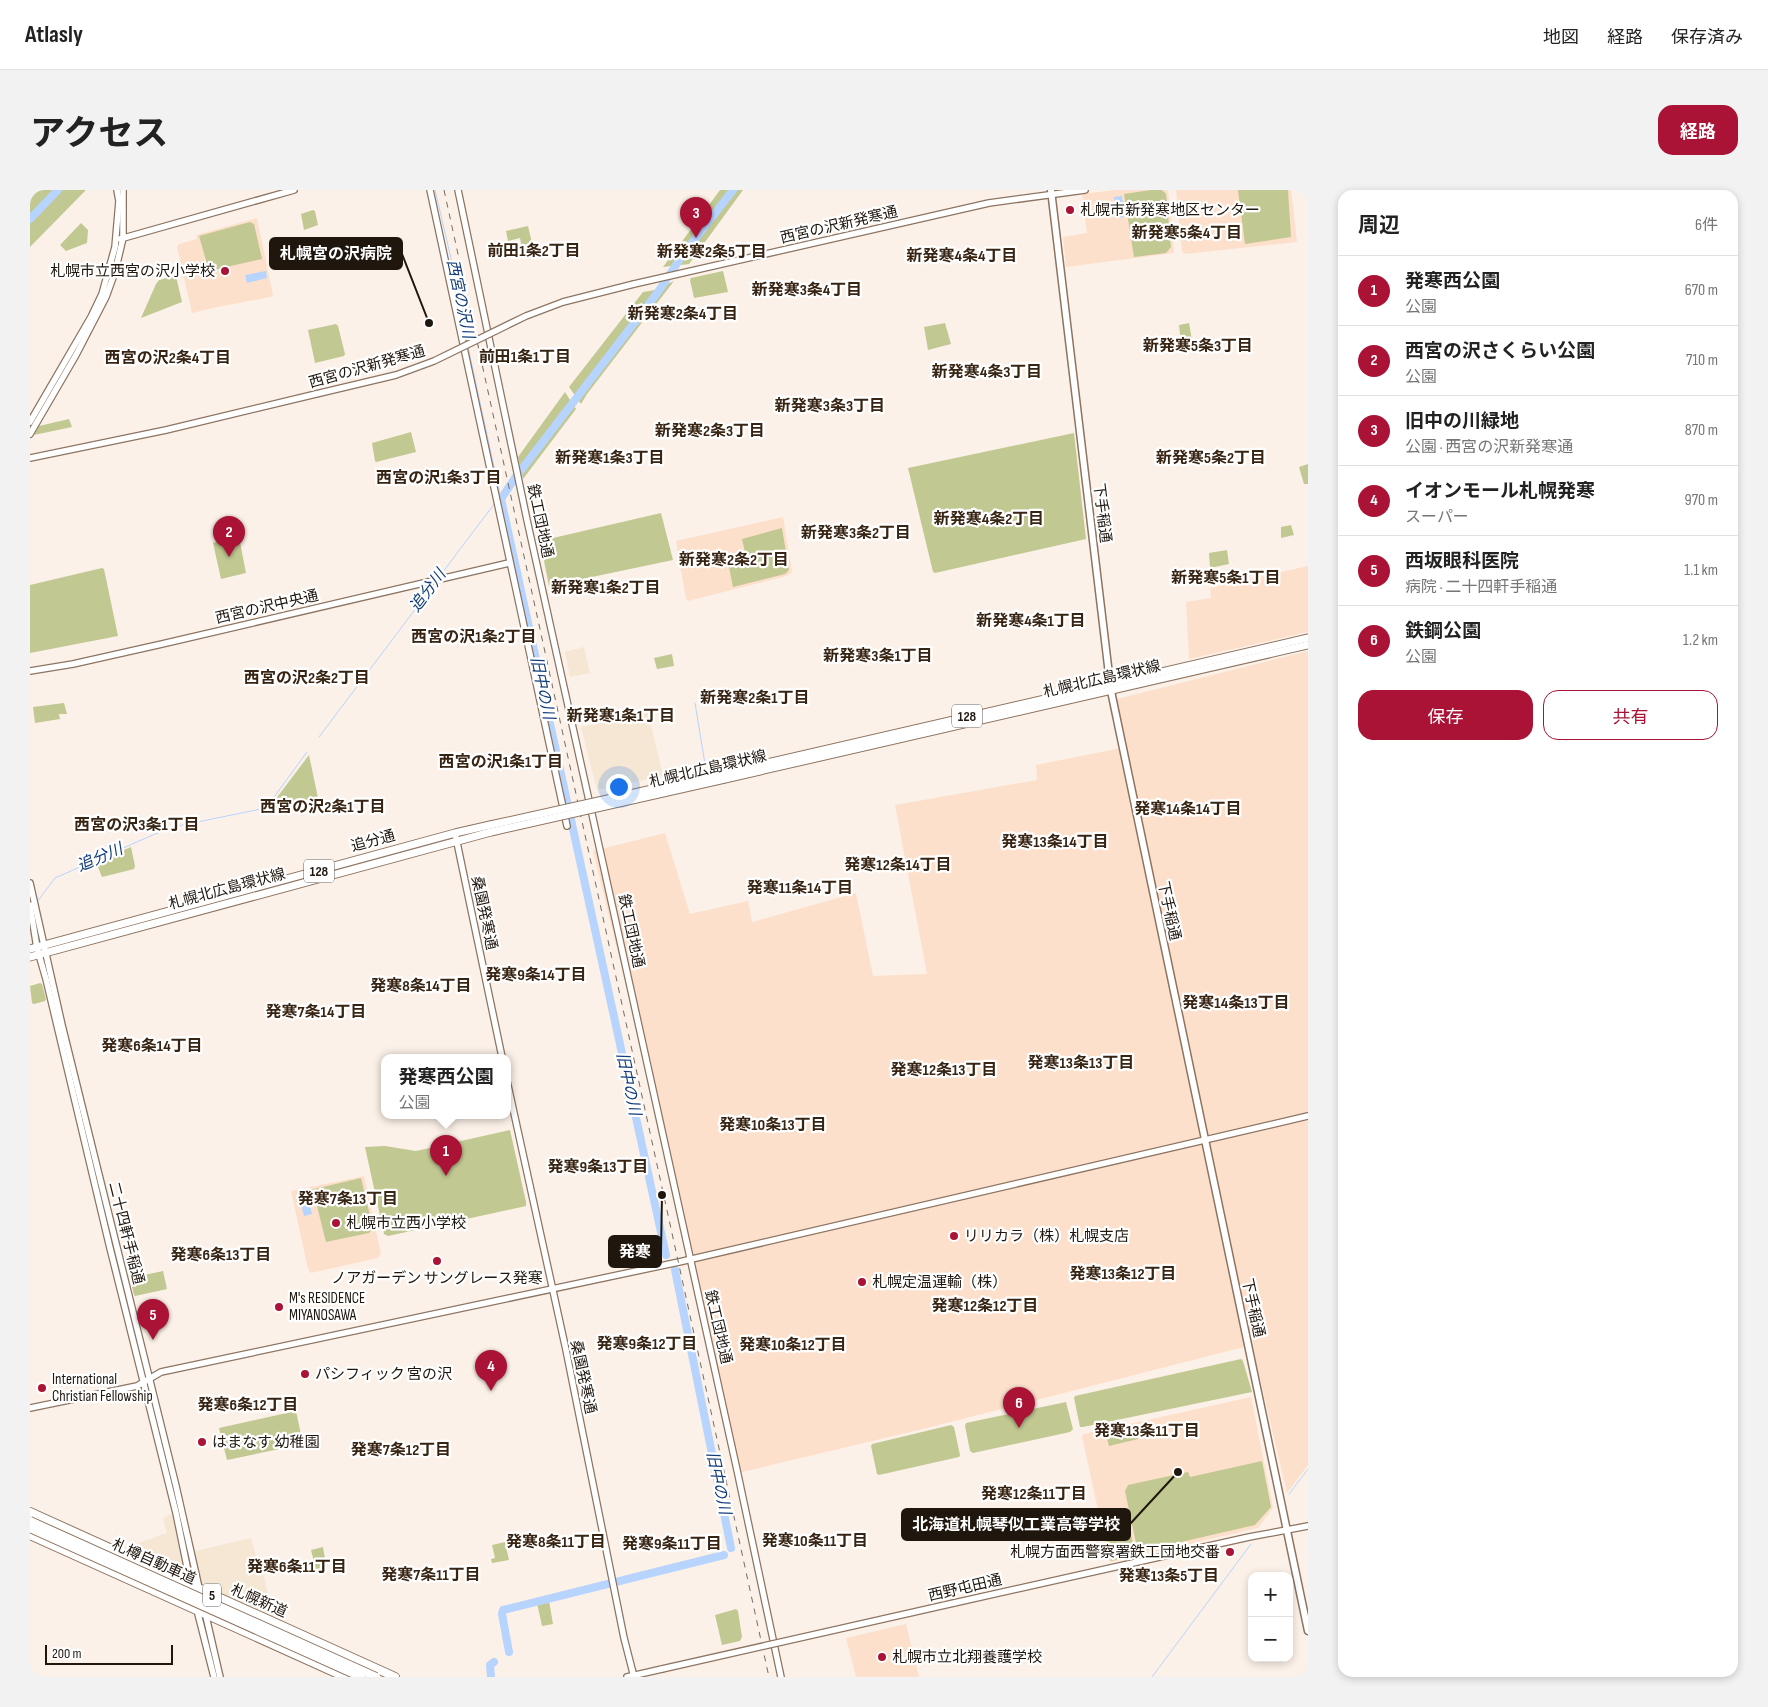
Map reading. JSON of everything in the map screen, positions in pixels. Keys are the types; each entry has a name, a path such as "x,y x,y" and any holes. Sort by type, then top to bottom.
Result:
{"highway":[{"name":"札幌新道","path":"30,1512 395,1677"},
{"name":"札樽自動車道","path":"30,1522 376,1677"},
{"name":"札樽自動車道","path":"30,1528 361,1677"},
{"name":"5","path":"30,1535 345,1677"}],"main road":[{"name":"下手稲通","path":"1051,192 1110,687 1308,1630"},
{"name":"札幌北広島環状線","path":"39,950 490,828 1110,687 1308,638"},
{"name":"札幌北広島環状線","path":"1110,687 1308,645"},
{"name":"追分通","path":"183,908 455,837"},
{"name":"札幌北広島環状線","path":"30,957 39,950 183,908"}],"street":[{"path":"30,422 91,317 102,294 110,270 116,240 119,201 117,190"},
{"path":"30,434 95,320 106,297 115,272 123,238 123,190"},
{"path":"116,240 294,190"},
{"path":"430,190 567,826"},
{"name":"西宮の沢新発寒通","path":"30,458 166,430 396,375 434,362 526,316 563,302 989,203 1051,192 1085,190"},
{"name":"鉄工団地通","path":"459,193 515,463 738,1470 781,1677"},
{"name":"西宮の沢中央通","path":"30,671 90,660 509,563"},
{"name":"桑園発寒通","path":"455,837 501,1054"},
{"name":"二十四軒手稲通","path":"30,885 39,950 150,1378 220,1677"},
{"name":"二十四軒手稲通","path":"33,907 32,915 39,950 214,1677"},
{"name":"桑園発寒通","path":"511,1099 632,1676"},
{"path":"30,1408 137,1386 161,1372 690,1259 1308,1116"},
{"name":"西野屯田通","path":"632,1676 1085,1573 1276,1531 1308,1526"}],"shaded area":[{"path":"1115,190 1168,190 1174,253 1066,267 1063,237 1087,233 1082,194"},
{"path":"1176,190 1291,190 1297,242 1185,254 1182,252"},
{"name":"札幌市立西宮の沢小学校","path":"257,218 273,295 271,297 192,313 177,247 179,244 197,239 196,235"},
{"path":"783,517 792,572 787,576 688,601 686,599 676,541"},
{"path":"1308,566 1308,632 1189,659 1186,602 1211,598 1210,588"},
{"path":"584,647 590,673 570,677 565,652"},
{"path":"1308,651 1308,1465 1287,1493 1252,1345 927,1428 734,1474 628,994 593,851 665,833 690,914 748,901 752,922 856,893 873,976 927,974 895,805 1037,780 1036,765 1126,747 1117,699"},
{"path":"648,712 663,776 597,790 581,727"},
{"name":"札幌市立西小学校","path":"364,1176 381,1254 378,1258 311,1273 308,1269 291,1191"},
{"path":"1251,1397 1273,1508 1258,1528 1109,1561 1082,1436"},
{"path":"184,1509 195,1551 251,1538 263,1573 274,1620 123,1551 124,1548 167,1533 163,1518"},
{"name":"札幌市立北翔養護学校","path":"906,1624 919,1677 856,1677 846,1638"}],"green space":[{"path":"30,190 86,190 30,247"},
{"path":"720,190 743,190 689,264 663,267"},
{"path":"1162,190 1166,194 1171,247 1166,253 1134,257 1124,194"},
{"path":"1238,190 1288,190 1291,237 1245,244"},
{"path":"315,211 318,225 304,230 301,214"},
{"path":"250,222 254,224 262,259 209,271 199,236"},
{"path":"81,223 88,230 87,243 66,251 60,245"},
{"path":"528,226 533,247 522,249 520,238 508,241 506,231"},
{"path":"723,271 728,292 694,298 691,278"},
{"path":"176,276 182,302 141,318 159,280"},
{"path":"674,281 581,404 569,387 643,292 655,290"},
{"path":"945,323 951,344 928,350 924,327"},
{"path":"1189,323 1192,340 1191,342 1181,342 1179,325"},
{"path":"336,324 344,356 315,363 308,330"},
{"path":"565,392 576,409 523,479 518,457"},
{"path":"69,419 72,427 34,435 39,426"},
{"path":"411,432 416,452 375,461 372,443"},
{"path":"1074,433 1086,539 933,572 908,468"},
{"path":"1308,464 1308,484 1304,484 1299,467"},
{"path":"661,513 673,560 549,586 540,541"},
{"path":"1291,525 1294,535 1281,538 1281,527"},
{"path":"782,528 789,570 785,574 733,587 727,557 745,552 742,539"},
{"path":"237,535 246,573 221,579 213,543"},
{"path":"1227,550 1229,564 1210,568 1209,553"},
{"path":"104,569 118,636 30,653 30,585"},
{"path":"672,654 674,666 657,669 654,658"},
{"path":"64,703 67,714 59,714 60,719 35,723 33,707"},
{"path":"309,755 318,798 266,812"},
{"path":"131,847 134,869 102,877 96,862"},
{"path":"42,984 46,999 34,1004 32,1003 30,986"},
{"path":"510,1130 526,1206 388,1236 384,1234 365,1147 385,1146 416,1151"},
{"path":"361,1178 373,1228 369,1233 326,1242 316,1202 313,1203 310,1190"},
{"path":"163,1271 167,1289 134,1295 130,1278"},
{"path":"1241,1359 1252,1392 1080,1427 1075,1396"},
{"path":"1066,1402 1073,1429 1070,1432 973,1453 970,1451 966,1423"},
{"path":"296,1411 303,1444 227,1460 219,1428"},
{"path":"1134,1424 1138,1439 1109,1446 1105,1431"},
{"path":"951,1425 954,1427 959,1457 877,1474 872,1444"},
{"path":"1262,1461 1271,1507 1255,1525 1142,1551 1137,1548 1125,1491 1128,1485 1188,1472 1190,1477"},
{"path":"1125,1511 1136,1555 1111,1561 1101,1517"},
{"path":"505,1542 509,1560 492,1563 491,1559 495,1558 492,1545"},
{"path":"323,1547 326,1565 324,1569 316,1570 311,1550"},
{"path":"549,1601 553,1624 542,1626 537,1603"},
{"path":"736,1609 738,1611 742,1637 740,1641 722,1645 715,1615"}],"water":[{"path":"1122,196 1124,217 1117,218 1114,197"},
{"path":"266,271 267,278 247,283 245,275"},
{"path":"307,1191 312,1214 304,1216 298,1193"}],"waterway":[{"path":"30,219 58,190"},
{"name":"西宮の沢川","path":"435,190 461,301 468,343"},
{"name":"旧中の川","path":"666,1255 501,499 733,190"},
{"name":"西宮の沢川","path":"468,347 501,499"},
{"name":"追分川","path":"439,577 495,503"},
{"name":"追分川","path":"319,737 435,583"},
{"path":"695,703 705,764"},
{"name":"追分川","path":"37,902 55,878 155,834 173,827 266,808 307,752"},
{"name":"旧中の川","path":"675,1270 731,1548"},
{"path":"1289,1494 1308,1469"},
{"path":"1152,1677 1251,1544"},
{"name":"旧中の川","path":"509,1652 502,1614 503,1610 724,1555"},
{"name":"旧中の川","path":"491,1677 490,1665 494,1662"}],"railway":[{"path":"444,190 769,1677"}],"place":[{"name":"札幌市新発寒地区センター","path":"1070,210"},
{"name":"旧中の川緑地","path":"696,238"},
{"name":"札幌市立西宮の沢小学校","path":"225,271"},
{"name":"札幌宮の沢病院","path":"429,323"},
{"name":"西宮の沢さくらい公園","path":"229,557"},
{"name":"発寒西公園","path":"446,1176"},
{"name":"発寒","path":"662,1195"},
{"name":"札幌市立西小学校","path":"336,1223"},
{"name":"リリカラ（株）札幌支店","path":"954,1236"},
{"name":"ノアガーデン サングレース発寒","path":"437,1261"},
{"name":"札幌定温運輸（株）","path":"862,1282"},
{"name":"M's RESIDENCE MIYANOSAWA","path":"279,1307"},
{"name":"西坂眼科医院","path":"153,1340"},
{"name":"パシフィック 宮の沢","path":"305,1374"},
{"name":"International Christian Fellowship","path":"42,1388"},
{"name":"イオンモール札幌発寒","path":"491,1391"},
{"name":"鉄鋼公園","path":"1019,1428"},
{"name":"はまなす 幼稚園","path":"202,1442"},
{"name":"北海道札幌琴似工業高等学校","path":"1178,1472"},
{"name":"札幌方面西警察署鉄工団地交番","path":"1230,1552"},
{"name":"札幌市立北翔養護学校","path":"882,1657"}],"district":[{"name":"新発寒5条4丁目","path":"1187,233"},
{"name":"前田1条2丁目","path":"534,251"},
{"name":"新発寒2条5丁目","path":"712,252"},
{"name":"新発寒4条4丁目","path":"962,256"},
{"name":"新発寒3条4丁目","path":"807,290"},
{"name":"新発寒2条4丁目","path":"683,314"},
{"name":"新発寒5条3丁目","path":"1198,346"},
{"name":"前田1条1丁目","path":"525,357"},
{"name":"西宮の沢2条4丁目","path":"168,358"},
{"name":"新発寒4条3丁目","path":"987,372"},
{"name":"新発寒3条3丁目","path":"830,406"},
{"name":"新発寒2条3丁目","path":"710,431"},
{"name":"新発寒1条3丁目","path":"610,458"},
{"name":"新発寒5条2丁目","path":"1211,458"},
{"name":"西宮の沢1条3丁目","path":"439,478"},
{"name":"新発寒4条2丁目","path":"989,519"},
{"name":"新発寒3条2丁目","path":"856,533"},
{"name":"新発寒2条2丁目","path":"734,560"},
{"name":"新発寒5条1丁目","path":"1226,578"},
{"name":"新発寒1条2丁目","path":"606,588"},
{"name":"新発寒4条1丁目","path":"1031,621"},
{"name":"西宮の沢1条2丁目","path":"474,637"},
{"name":"新発寒3条1丁目","path":"878,656"},
{"name":"西宮の沢2条2丁目","path":"307,678"},
{"name":"新発寒2条1丁目","path":"755,698"},
{"name":"新発寒1条1丁目","path":"621,716"},
{"name":"西宮の沢1条1丁目","path":"501,762"},
{"name":"西宮の沢2条1丁目","path":"323,807"},
{"name":"発寒14条14丁目","path":"1188,809"},
{"name":"西宮の沢3条1丁目","path":"137,825"},
{"name":"発寒13条14丁目","path":"1055,842"},
{"name":"発寒12条14丁目","path":"898,865"},
{"name":"発寒11条14丁目","path":"800,888"},
{"name":"発寒9条14丁目","path":"536,975"},
{"name":"発寒8条14丁目","path":"421,986"},
{"name":"発寒14条13丁目","path":"1236,1003"},
{"name":"発寒7条14丁目","path":"316,1012"},
{"name":"発寒6条14丁目","path":"152,1046"},
{"name":"発寒13条13丁目","path":"1081,1063"},
{"name":"発寒12条13丁目","path":"944,1070"},
{"name":"発寒10条13丁目","path":"773,1125"},
{"name":"発寒9条13丁目","path":"598,1167"},
{"name":"発寒7条13丁目","path":"348,1199"},
{"name":"発寒6条13丁目","path":"221,1255"},
{"name":"発寒13条12丁目","path":"1123,1274"},
{"name":"発寒12条12丁目","path":"985,1306"},
{"name":"発寒9条12丁目","path":"647,1344"},
{"name":"発寒10条12丁目","path":"793,1345"},
{"name":"発寒6条12丁目","path":"248,1405"},
{"name":"発寒13条11丁目","path":"1147,1431"},
{"name":"発寒7条12丁目","path":"401,1450"},
{"name":"発寒12条11丁目","path":"1034,1494"},
{"name":"発寒10条11丁目","path":"815,1541"},
{"name":"発寒8条11丁目","path":"556,1542"},
{"name":"発寒9条11丁目","path":"672,1544"},
{"name":"発寒6条11丁目","path":"297,1567"},
{"name":"発寒7条11丁目","path":"431,1575"},
{"name":"発寒13条5丁目","path":"1169,1576"}]}
